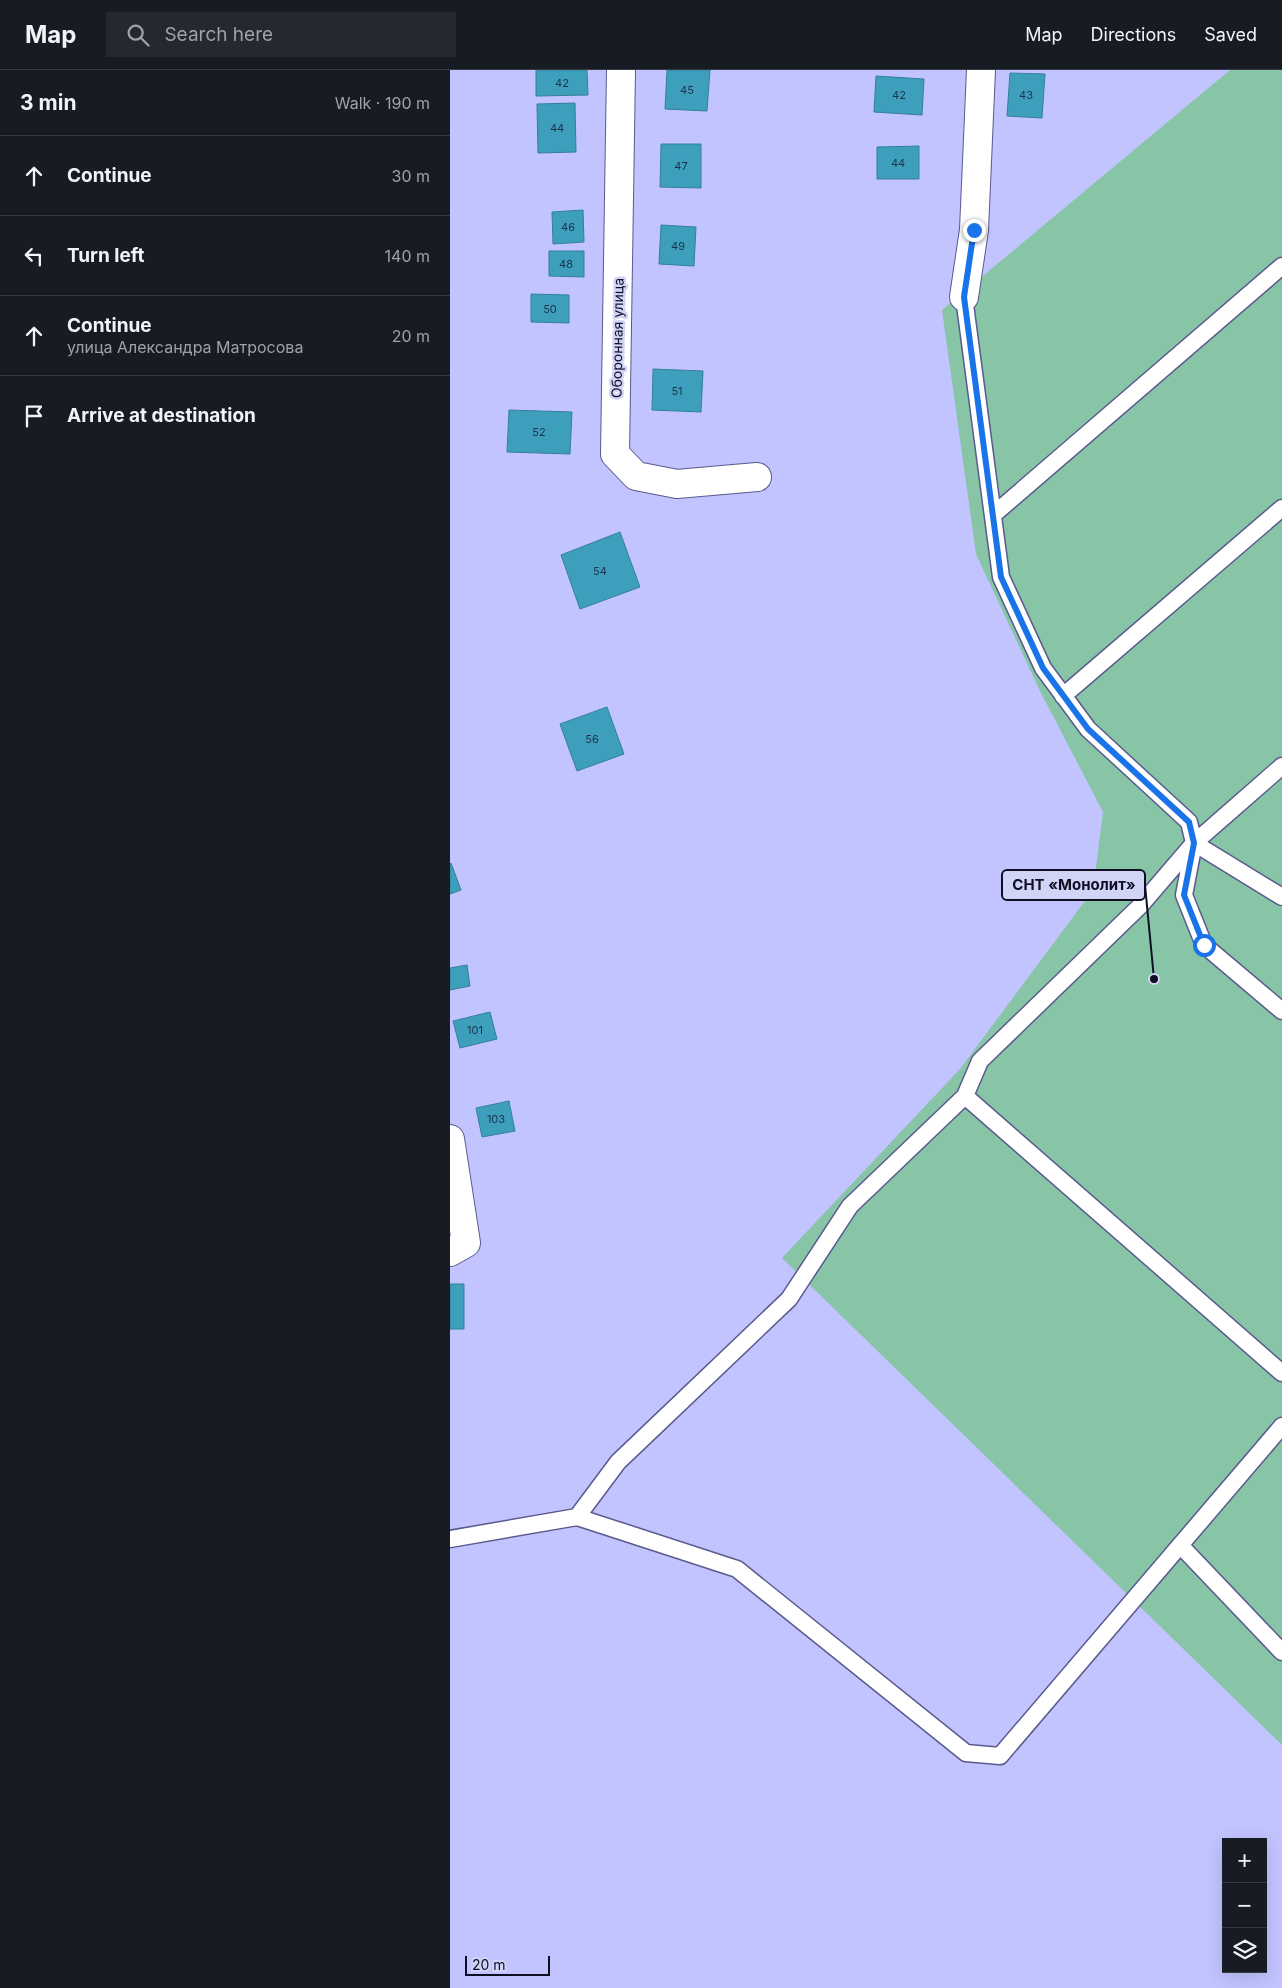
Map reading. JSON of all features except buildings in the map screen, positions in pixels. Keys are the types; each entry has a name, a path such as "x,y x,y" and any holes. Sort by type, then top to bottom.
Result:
{"street":[{"name":"Оборонная улица","path":"621,70 615,454 636,476 677,484 757,477"},
{"path":"964,297 974,230 981,70"},
{"path":"450,1139 466,1243 450,1252"}],"lane":[{"path":"993,515 1282,266"},
{"path":"964,297 1001,577 1043,668 1088,729 1189,822 1194,843 1184,895 1204,945 1282,1011"},
{"path":"1063,696 1282,508"},
{"path":"577,1517 618,1462 789,1299 850,1206 965,1096 980,1061 1140,906 1194,843 1282,766"},
{"path":"1194,843 1282,897"},
{"path":"965,1096 1282,1373"},
{"path":"450,1539 577,1517 737,1569 966,1753 1000,1756 1282,1426"},
{"path":"1180,1545 1282,1652"}],"green space":[{"path":"1230,70 1282,70 1282,1745 782,1258 960,1069 1093,890 1103,812 1040,691 976,554 942,310"}],"place":[{"name":"СНТ «Монолит»","path":"1154,979"}],"route":[{"path":"974,230 964,297 1001,577 1043,668 1088,729 1189,822 1194,843 1184,895 1204,945"}]}
